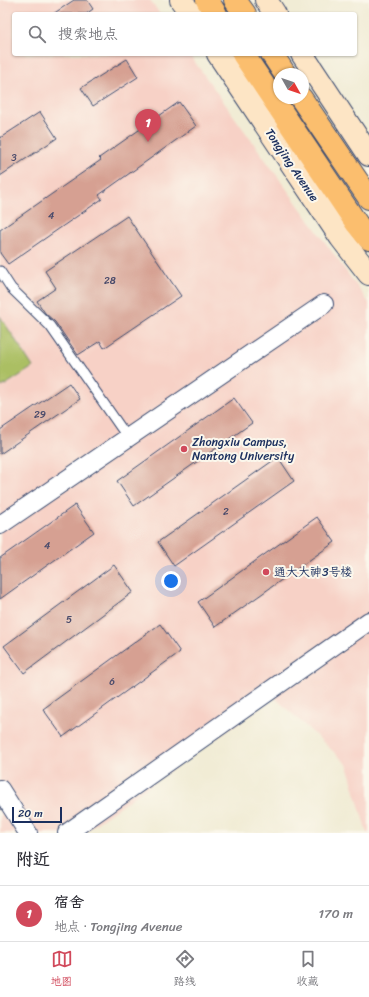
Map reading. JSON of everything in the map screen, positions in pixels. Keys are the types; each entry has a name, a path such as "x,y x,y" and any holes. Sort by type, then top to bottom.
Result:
{"highway":[{"path":"207,0 215,12"},
{"path":"235,0 244,12"},
{"path":"244,56 357,224 369,239"},
{"path":"273,56 281,68"},
{"path":"305,104 369,198"}],"main road":[{"path":"182,0 190,12"},
{"path":"266,0 274,12"},
{"name":"Tongjing Avenue","path":"219,56 341,238 369,274"},
{"path":"303,56 369,155"}],"street":[{"path":"0,525 324,304"},
{"path":"67,833 369,621"},
{"path":"0,789 28,833"}],"lane":[{"path":"0,271 11,288 50,326 128,438"}],"shaded area":[{"name":"Zhongxiu Campus, Nantong University","path":"0,0 150,0 159,12 12,12 12,56 190,56 369,303 369,833 367,833 347,764 274,697 83,833 0,833"}],"green space":[{"path":"0,316 33,367 2,387 0,384"}],"building":[{"path":"74,0 87,0 93,9 89,12 56,12"},
{"path":"127,59 138,77 93,106 81,88"},
{"path":"179,102 196,126 99,195 102,199 8,264 0,253 0,230 101,160 99,158"},
{"path":"40,112 57,138 0,176 0,138"},
{"path":"127,216 181,296 104,348 100,341 78,355 55,322 45,313 37,301 56,288 45,271"},
{"path":"69,383 80,399 0,454 0,430"},
{"path":"234,398 252,423 134,506 117,481"},
{"path":"278,457 294,481 174,566 158,542"},
{"path":"75,505 94,532 0,599 0,558"},
{"name":"通大大神3号楼","path":"317,517 335,542 215,627 198,602"},
{"path":"114,565 133,592 24,673 4,646"},
{"path":"160,624 180,652 63,737 43,709"}],"place":[{"name":"宿舍","path":"148,142"},
{"name":"Zhongxiu Campus, Nantong University","path":"184,449"},
{"name":"通大大神3号楼","path":"266,572"}]}
